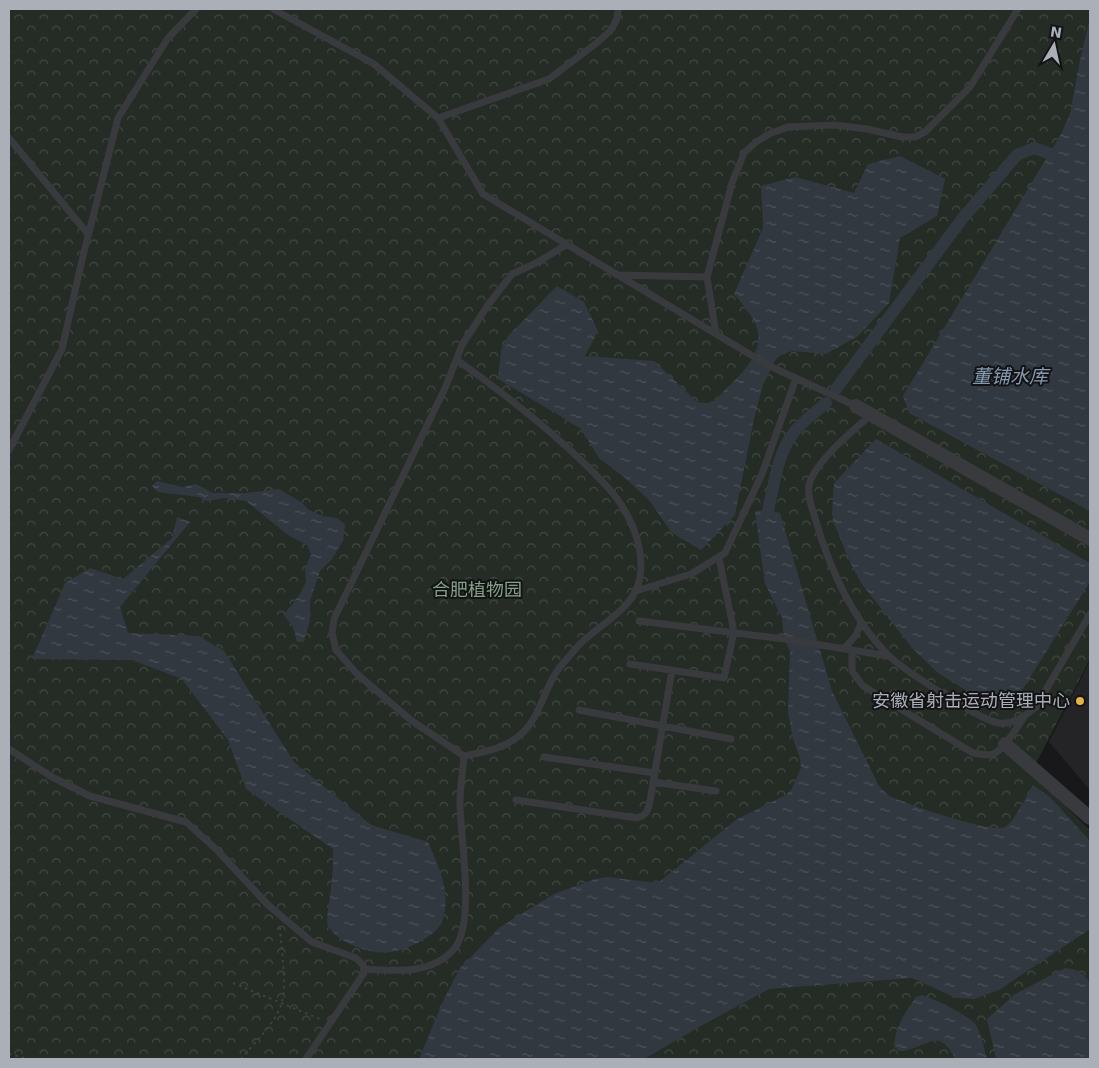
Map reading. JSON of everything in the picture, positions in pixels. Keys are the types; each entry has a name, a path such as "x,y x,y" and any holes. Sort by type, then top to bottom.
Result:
{"street":[{"path":"856,406 1090,539"},
{"path":"1005,744 1090,818"}],"lane":[{"path":"9,450 62,348 88,234 118,118 168,38 196,9"},
{"path":"273,9 374,64 438,118 483,194 751,355 776,369 856,406"},
{"path":"438,118 549,79 591,48 611,30 617,19 618,9"},
{"path":"716,334 707,277 732,183 744,153 769,134 788,127 835,125 867,129 902,137 915,136 925,132 970,87 1018,9"},
{"path":"9,138 88,234"},
{"path":"457,360 500,390 542,424 606,485 624,510 634,530 641,557 640,579 636,592 629,602 582,642 558,669 534,718 518,736 495,750 464,756 412,721 356,674 336,650 332,633 334,619 446,386 462,345 488,305 512,274 536,263 566,244"},
{"path":"617,275 707,277"},
{"path":"636,592 691,574 719,558 728,548 762,474 796,378"},
{"path":"872,415 845,438 817,470 810,481 808,491 821,540 833,571 861,622 888,656 933,687 988,720 1005,723 1024,717"},
{"path":"630,664 724,678 734,632 719,558"},
{"path":"861,622 848,650 852,671 863,686 974,753 986,755 995,753 1005,744 1024,717 1036,706 1090,614"},
{"path":"640,621 784,638 888,656"},
{"path":"516,800 637,818 647,814 672,670"},
{"path":"579,710 731,739"},
{"path":"9,749 52,777 90,796 186,822 217,850 268,905 312,942 356,958 363,965 364,973 306,1059"},
{"path":"364,969 400,971 426,966 442,959 456,948 466,914 460,801 464,756"},
{"path":"544,756 655,772"},
{"path":"653,782 716,791"}],"path":[{"path":"242,1059 272,1022 282,1003 279,915"},
{"path":"233,983 329,1023"},
{"path":"9,1054 28,1059"}],"shaded area":[{"name":"安徽省射击运动管理中心","path":"1090,661 1090,790 1049,742"}],"green space":[{"name":"合肥植物园","path":"9,9 1090,9 1090,659 1031,773 1090,830 1090,1059 9,1059"}],"water":[{"name":"董铺水库","path":"1090,18 1090,511 909,413 903,396 1061,134 1070,114"},
{"path":"900,156 945,179 937,216 900,238 889,303 858,336 826,354 792,351 776,359 763,385 754,419 735,515 701,550 672,533 649,500 624,477 600,459 580,428 498,379 501,350 508,336 557,286 584,302 598,331 585,356 654,361 697,402 708,403 715,400 749,364 758,342 758,331 753,319 734,294 763,228 761,186 795,177 854,193 868,164"},
{"path":"876,439 1090,563 1090,582 1016,700 996,704 969,692 938,673 912,648 861,583 848,558 833,520 834,483"},
{"path":"157,481 183,487 196,484 213,493 246,493 279,489 301,502 309,510 323,516 337,518 345,524 343,541 332,559 320,571 310,601 310,620 304,642 297,642 293,627 284,615 300,594 306,582 305,569 311,554 307,545 288,535 246,501 224,498 207,501 199,497 158,492 152,486"},
{"path":"768,510 780,513 832,691 879,786 890,796 913,805 967,822 997,828 1005,827 1009,824 1033,785 1050,797 1090,841 1090,929 999,990 974,999 956,998 912,978 769,989 644,1059 419,1059 444,999 460,968 500,927 554,894 595,879 608,877 658,883 737,819 784,796 791,790 801,768 788,713 790,651 784,639 782,618 765,584 755,511"},
{"path":"177,517 190,522 120,607 128,633 199,636 224,651 294,762 371,825 428,842 443,881 446,901 445,911 439,927 420,942 398,951 374,952 347,943 333,932 328,925 327,917 332,878 333,849 246,789 228,740 182,679 132,660 32,659 65,583 90,568 123,579 172,538"},
{"path":"1065,968 1080,972 1090,983 1090,1059 996,1059 987,1019 1015,994"},
{"path":"922,995 952,1008 973,1022 980,1033 987,1059 955,1059 944,1043 938,1041 899,1051 894,1046 899,1026 916,997"}],"waterway":[{"path":"836,389 962,219 1017,155 1034,148 1051,154"},
{"path":"768,510 777,471 787,443 799,426 826,403"}],"place":[{"name":"安徽省射击运动管理中心","path":"1080,701"}]}
